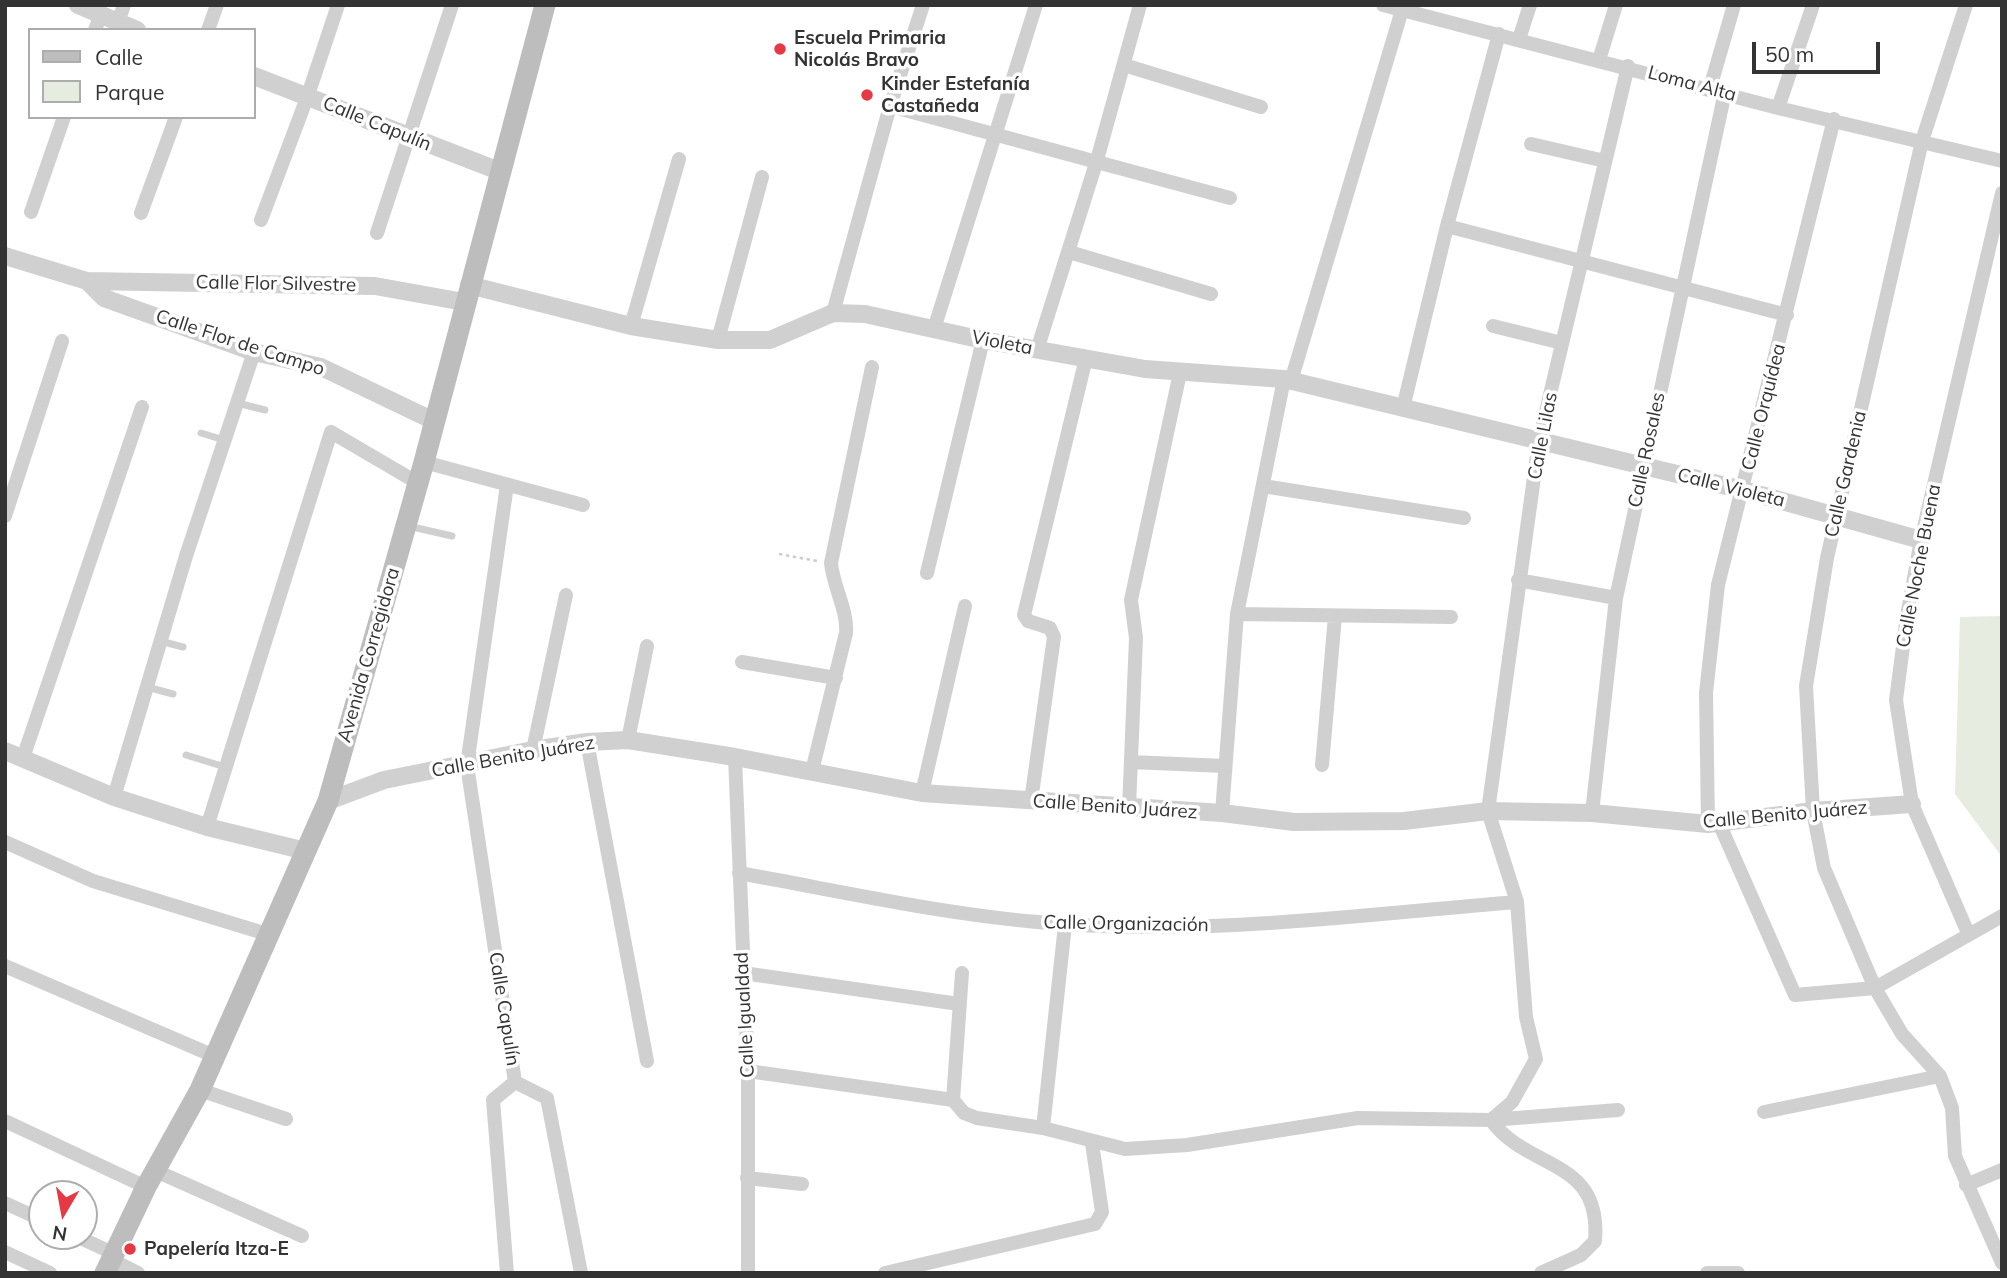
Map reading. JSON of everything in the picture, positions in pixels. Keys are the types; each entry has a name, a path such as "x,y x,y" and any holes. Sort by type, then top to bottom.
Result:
{"main road":[{"name":"Avenida Corregidora","path":"110,1262 151,1179 200,1090 328,801 421,472 466,293 545,5"}],"street":[{"path":"78,5 98,22 121,13 135,28"},
{"path":"209,28 217,5"},
{"path":"261,219 308,95 338,5"},
{"path":"377,233 452,5"},
{"path":"833,313 890,106 923,5"},
{"path":"934,329 993,134 1036,5"},
{"path":"1037,351 1097,160 1140,5"},
{"name":"Loma Alta","path":"1383,5 1402,10 1434,11 1499,34 1628,66 1778,108 1834,119 2002,161"},
{"path":"1519,39 1530,5"},
{"path":"1599,60 1616,5"},
{"path":"1710,88 1734,5"},
{"path":"1778,108 1813,5"},
{"name":"Calle Gardenia","path":"1940,1076 1902,1034 1875,988 1824,868 1813,811 1806,687 1827,558 1923,141 1966,5"},
{"path":"1222,813 1237,614 1263,486 1288,380 1402,10"},
{"path":"1403,408 1447,226 1499,34"},
{"path":"1124,65 1261,107"},
{"name":"Calle Lilas","path":"1488,811 1539,441 1628,66"},
{"name":"Calle Capulín","path":"256,77 308,95 410,139 499,171"},
{"name":"Calle Rosales","path":"1592,813 1616,598 1725,92"},
{"path":"890,106 1230,198"},
{"path":"31,212 63,119"},
{"path":"141,213 175,119"},
{"name":"Calle Orquídea","path":"1714,824 1706,693 1718,585 1834,119"},
{"path":"1531,144 1605,161"},
{"path":"631,326 679,159"},
{"path":"718,340 762,177"},
{"name":"Calle Noche Buena","path":"1968,933 1912,804 1896,700 1921,540 2002,193"},
{"path":"1447,226 1787,316"},
{"path":"1069,253 1211,294"},
{"path":"5,256 87,281"},
{"name":"Calle Flor Silvestre","path":"87,281 375,286 466,293"},
{"name":"Calle Flor de Campo","path":"87,281 104,298 254,352 321,367 434,421"},
{"name":"Violeta","path":"466,293 631,326 718,340 770,340 833,313 865,314 1037,351 1180,373 1288,380 1539,441"},
{"path":"1493,326 1562,343"},
{"path":"927,573 983,340"},
{"path":"5,516 62,341"},
{"path":"114,797 160,641 254,352"},
{"path":"1031,801 1053,630 1028,621 1024,615 1086,358"},
{"path":"812,771 847,624 833,583 831,563 872,367"},
{"path":"1129,808 1136,638 1131,600 1180,373"},
{"path":"142,407 11,756 114,797 207,827 306,851"},
{"path":"207,827 331,432 421,472 507,485 583,505"},
{"name":"Calle Violeta","path":"1539,441 1743,490 1921,540"},
{"name":"Calle Capulín","path":"507,485 467,765 515,1082 547,1098 581,1273"},
{"path":"1263,486 1464,518"},
{"path":"1518,580 1616,598"},
{"path":"533,750 566,595"},
{"path":"922,793 965,606"},
{"path":"1237,614 1451,617"},
{"path":"1322,765 1335,616"},
{"path":"628,740 647,646"},
{"path":"742,662 836,678"},
{"name":"Calle Benito Juárez","path":"328,801 384,780 533,750 587,742 628,740 735,757 922,793 1222,813 1294,822 1404,821 1488,811 1592,813 1714,824 1813,811 1912,804"},
{"path":"587,742 647,1061"},
{"name":"Calle Igualdad","path":"735,757 748,1070 748,1273"},
{"path":"1131,762 1225,766"},
{"path":"1488,811 1517,902 1526,1017 1536,1059 1512,1102 1491,1120"},
{"path":"1714,824 1793,993 1803,996 1875,988 2002,916"},
{"path":"5,842 93,881 267,934"},
{"name":"Calle Organización","path":"739,873 1007,920 1065,925 1187,928 1517,902"},
{"path":"1043,1128 1065,925"},
{"path":"5,966 214,1056"},
{"path":"743,973 959,1004"},
{"path":"953,1100 962,973"},
{"path":"748,1070 953,1100 964,1112 977,1118 1043,1128 1092,1143 1125,1149 1187,1144 1358,1118 1491,1120 1618,1110"},
{"path":"1764,1112 1940,1076 1951,1108 1955,1156 1965,1185 2002,1263"},
{"path":"507,1273 493,1100 515,1082"},
{"path":"200,1090 286,1119"},
{"path":"1491,1120 1503,1136 1554,1164 1591,1197 1597,1219 1595,1241 1581,1255 1541,1273"},
{"path":"5,1121 302,1236"},
{"path":"885,1273 1098,1221 1102,1212 1092,1143"},
{"path":"1965,1185 2002,1170"},
{"path":"747,1178 802,1184"},
{"path":"5,1203 28,1214"},
{"path":"94,1250 110,1262 138,1273"},
{"path":"5,1252 50,1273"},
{"path":"1707,1273 1738,1273"}],"lane":[{"path":"237,403 265,410"},
{"path":"201,433 225,440"},
{"path":"406,526 452,536"},
{"path":"160,641 183,648"},
{"path":"147,687 173,694"},
{"path":"186,755 225,767"}],"path":[{"path":"779,554 831,563"}],"green space":[{"path":"2002,616 2002,857 1955,794 1960,617"}],"place":[{"name":"Escuela Primaria Nicolás Bravo","path":"780,49"},
{"name":"Kinder Estefanía Castañeda","path":"867,95"},
{"name":"Papelería Itza-E","path":"130,1249"}]}
